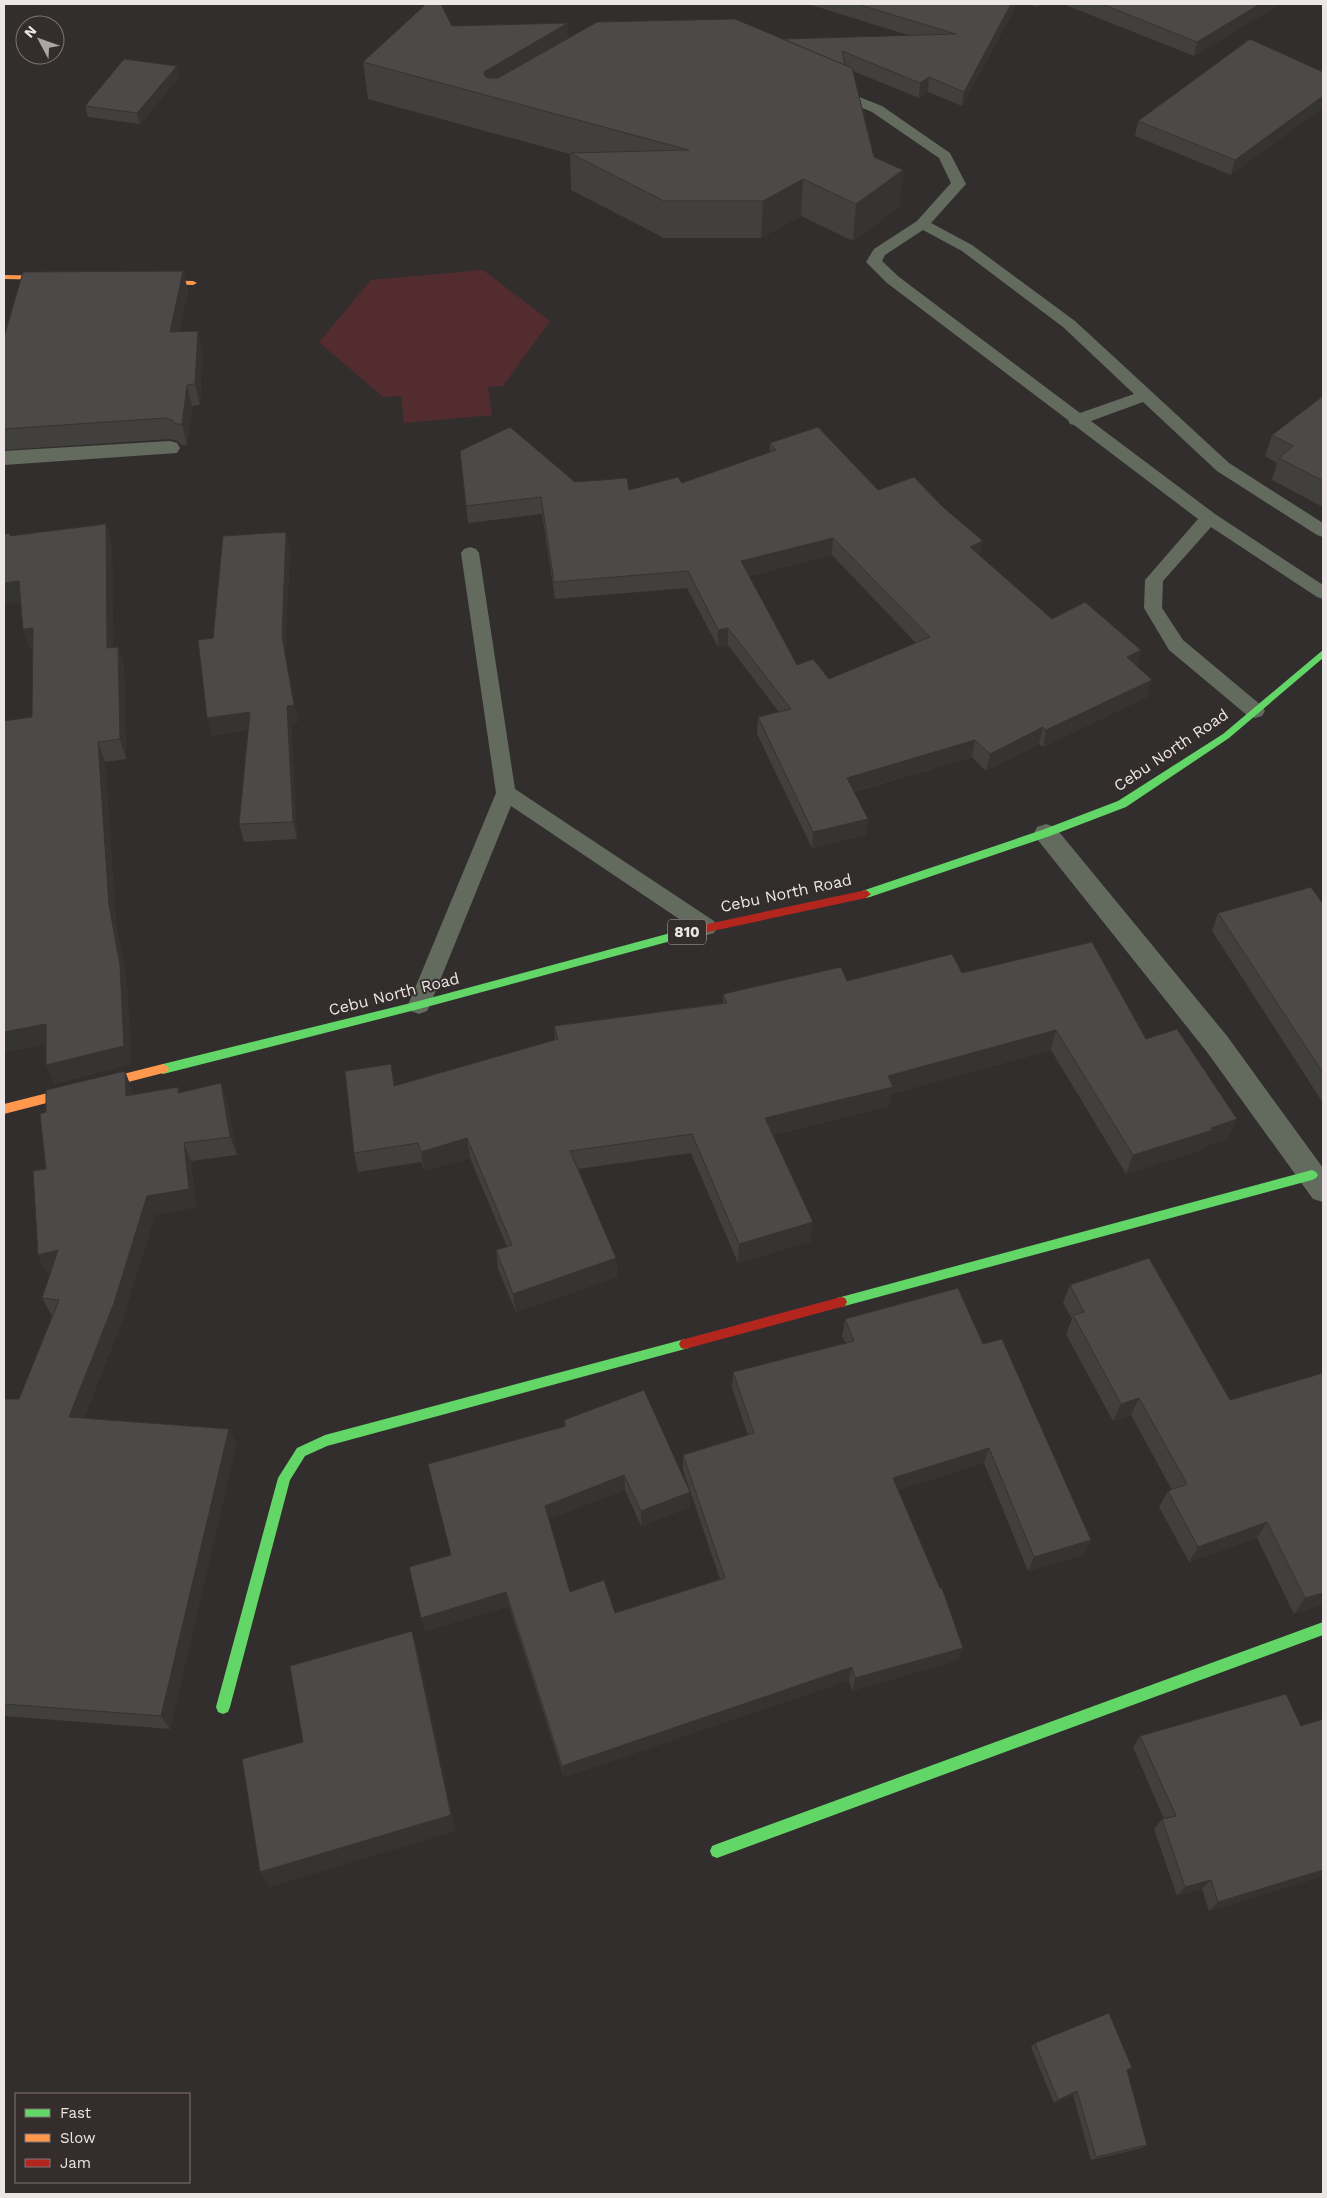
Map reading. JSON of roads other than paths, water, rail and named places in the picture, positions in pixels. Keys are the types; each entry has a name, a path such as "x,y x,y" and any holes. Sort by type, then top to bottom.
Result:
{"main road":[{"path":"4,276 74,279"},
{"path":"134,281 193,283"},
{"name":"Cebu North Road","path":"4,1109 419,1005 707,927 875,892 1046,833 1122,804 1226,736 1323,653"},
{"path":"222,1707 284,1478 301,1452 325,1441 1318,1183"},
{"path":"717,1852 1323,1628"}],"street":[{"path":"4,458 170,448"},
{"path":"1046,833 1217,1044 1318,1183"}],"lane":[{"path":"823,86 877,109 945,156 959,184 922,224 879,252 874,262 893,280 1076,420 1209,518 1323,593"},
{"path":"922,224 967,248 1069,324 1223,467 1323,531"},
{"path":"1076,420 1146,395"},
{"path":"1209,518 1154,580 1154,608 1176,646 1255,711"},
{"path":"419,1005 506,793 470,553"},
{"path":"506,793 707,927"}]}
